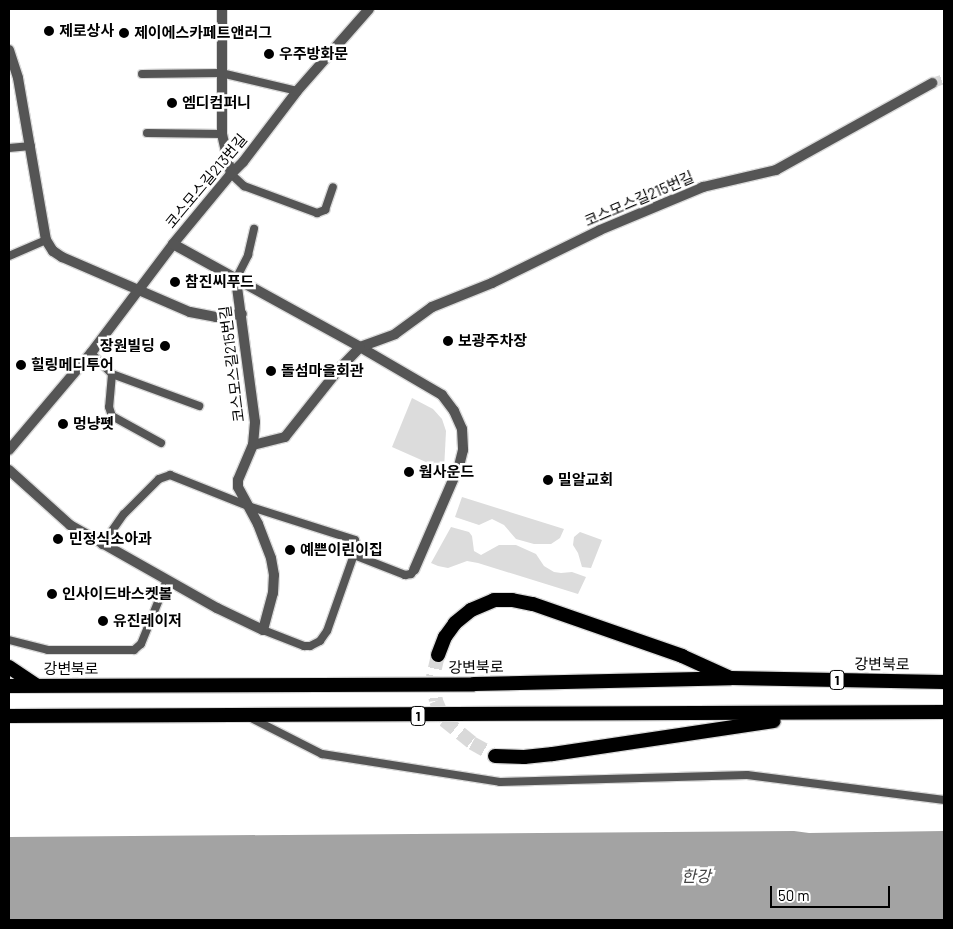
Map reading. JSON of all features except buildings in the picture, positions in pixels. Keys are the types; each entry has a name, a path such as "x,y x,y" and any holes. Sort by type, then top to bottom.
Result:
{"highway":[{"path":"438,655 445,637 455,623 472,610 494,600 512,600 533,604 682,656 731,678"},
{"path":"9,667 36,685"},
{"name":"강변북로","path":"9,686 474,684 731,678 944,682"},
{"name":"1","path":"9,716 944,712"},
{"path":"495,756 524,757 543,755 828,713"}],"street":[{"path":"222,9 222,134 231,174"},
{"name":"코스모스길213번길","path":"9,450 91,353 173,244 243,162 297,91 369,9"},
{"path":"9,50 18,78 46,240 53,251 62,257 138,290 207,316 242,314"},
{"name":"코스모스길215번길","path":"253,445 285,437 339,369 360,347 395,334 432,306 492,283 600,230 703,188 776,170 932,83"},
{"path":"173,244 360,347 442,395 454,411 462,430 463,450 459,466 414,570"},
{"name":"코스모스길215번길","path":"236,279 254,416 253,445 238,480 238,487 258,524 271,558 274,575 273,593 263,630"},
{"path":"9,470 70,525 102,545 245,623 263,630"}],"lane":[{"path":"142,74 221,73 297,91"},
{"name":"코스모스길213번길","path":"146,133 222,134"},
{"path":"9,148 31,146"},
{"path":"231,174 244,186 317,213 325,210 333,188"},
{"path":"236,279 248,255 254,229"},
{"path":"9,256 46,240"},
{"path":"91,353 112,374 199,406"},
{"path":"112,374 110,401 112,416 161,443"},
{"path":"102,545 120,519 163,476 176,476 248,506 353,538 357,546 327,631 320,641 310,646 304,646 263,630"},
{"path":"354,555 405,575 411,574 414,570"},
{"path":"9,640 48,650 134,650 141,644 167,580"},
{"path":"247,716 322,754 500,782 747,775 944,800"}],"shaded area":[{"path":"412,398 433,409 442,419 446,431 444,470 392,447"},
{"path":"462,497 564,529 560,538 551,544 534,544 516,539 504,525 492,519 479,525 455,517"},
{"path":"451,527 469,532 472,536 474,551 481,555 499,545 516,545 536,554 544,566 554,572 572,572 586,577 578,594 478,563 467,561 448,568 431,563"},
{"path":"580,532 602,540 591,568 582,567 578,553 573,545 574,537"}],"water":[{"name":"한강","path":"794,831 809,833 944,831 944,920 9,920 9,837"}],"tunnel":[{"path":"932,83 944,79"},
{"path":"438,655 433,677 436,701 444,720 472,743 495,756"}],"place":[{"name":"제로상사","path":"49,31"},
{"name":"제이에스카페트앤러그","path":"124,33"},
{"name":"우주방화문","path":"269,54"},
{"name":"엠디컴퍼니","path":"172,103"},
{"name":"참진씨푸드","path":"175,282"},
{"name":"보광주차장","path":"448,341"},
{"name":"장원빌딩","path":"165,346"},
{"name":"힐링메디투어","path":"21,365"},
{"name":"돌섬마을회관","path":"271,371"},
{"name":"멍냥펫","path":"63,424"},
{"name":"웜사운드","path":"409,472"},
{"name":"밀알교회","path":"548,480"},
{"name":"민정식소아과","path":"58,539"},
{"name":"예쁜이린이집","path":"290,550"},
{"name":"인사이드바스켓볼","path":"52,594"},
{"name":"유진레이저","path":"103,621"}]}
